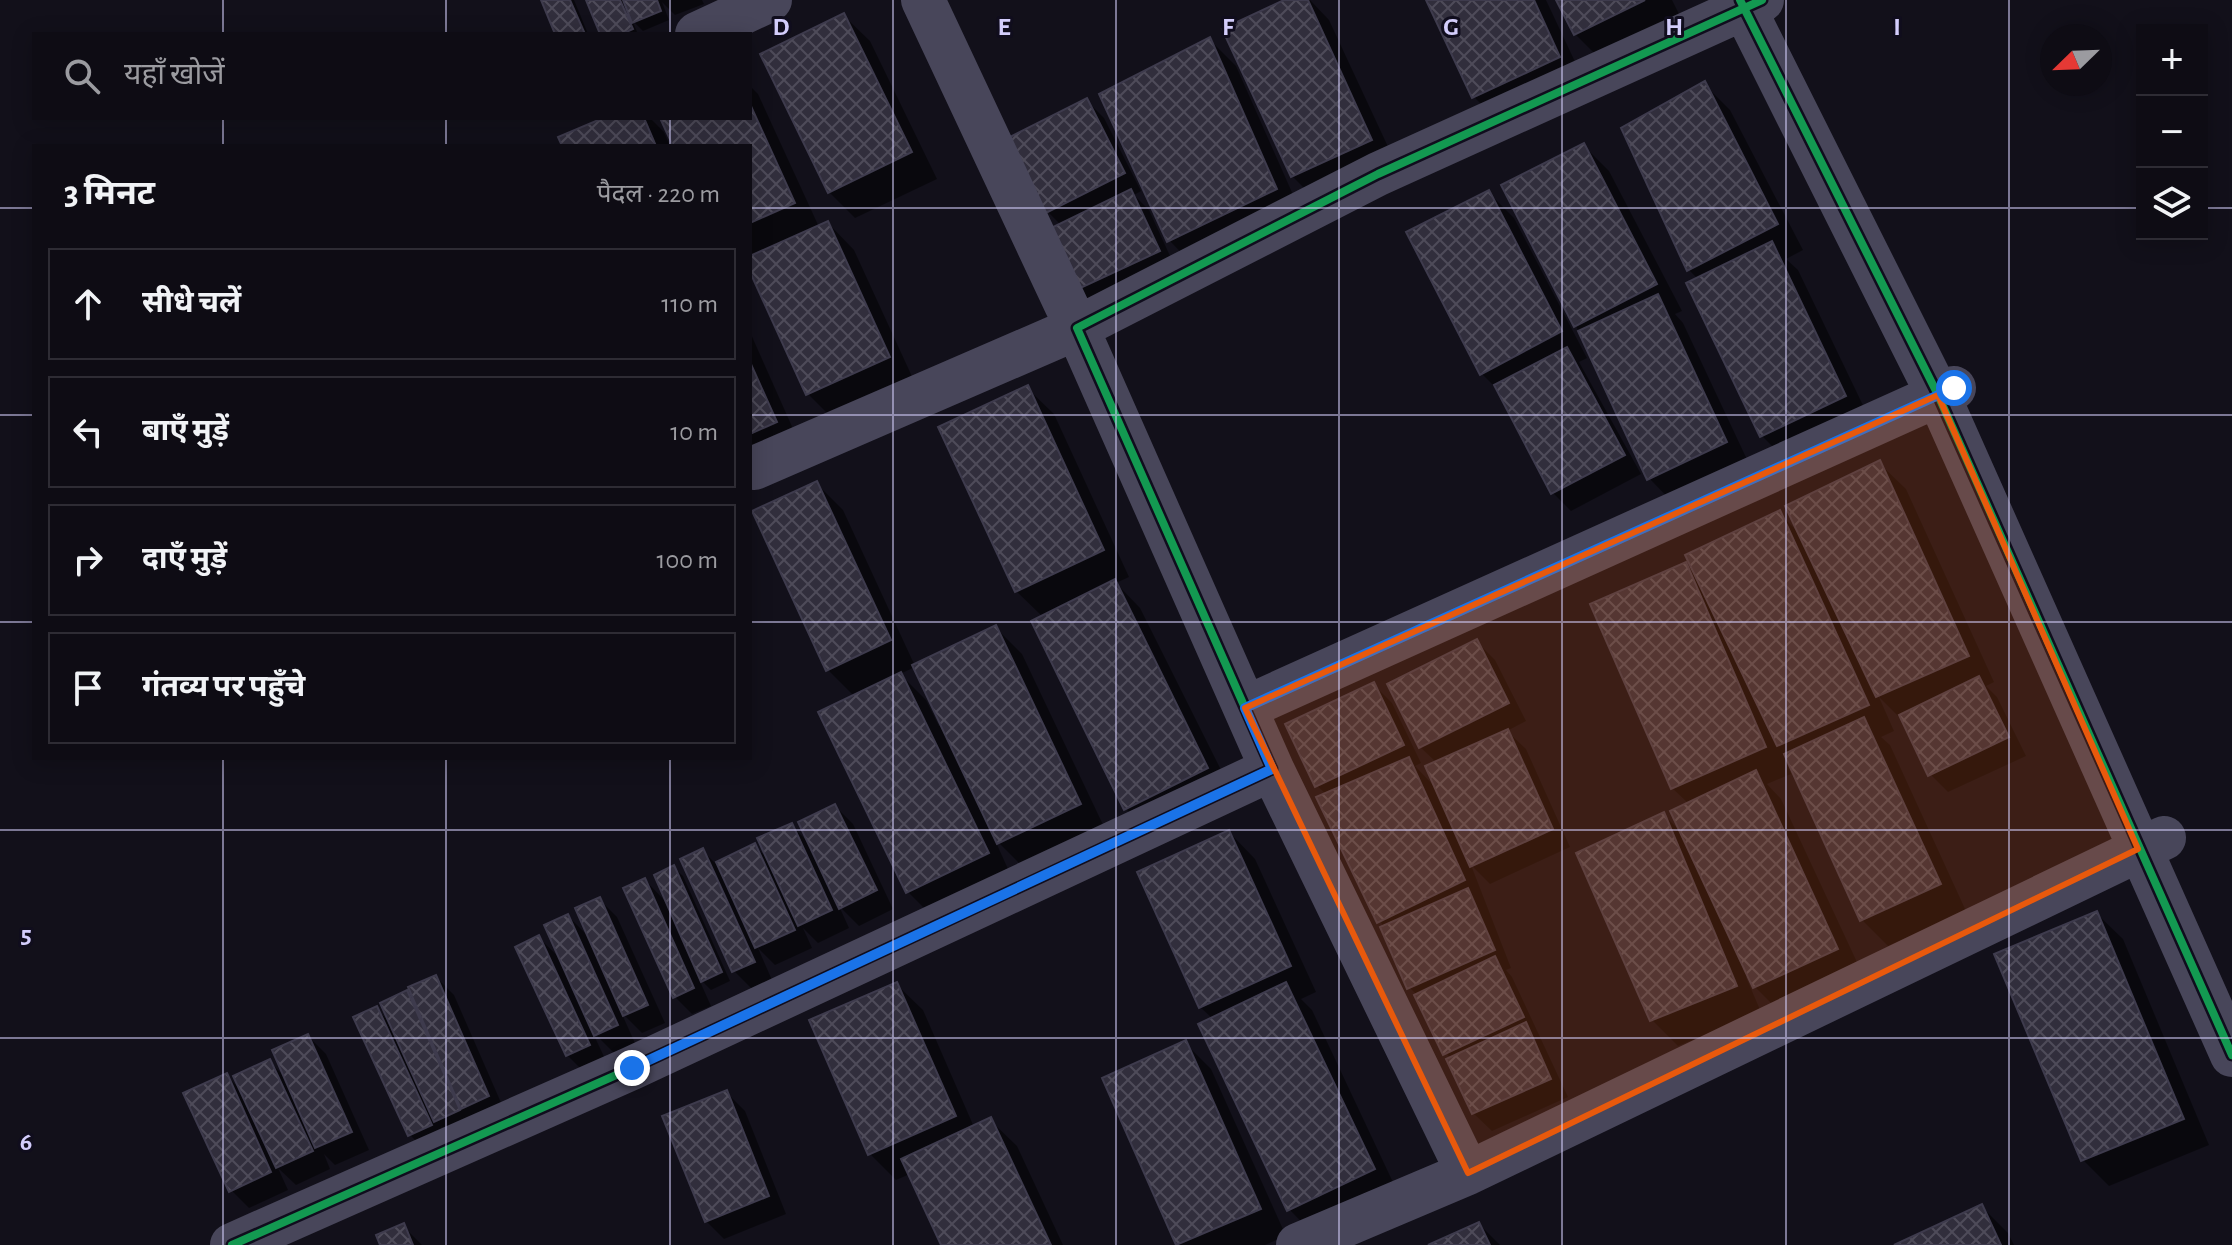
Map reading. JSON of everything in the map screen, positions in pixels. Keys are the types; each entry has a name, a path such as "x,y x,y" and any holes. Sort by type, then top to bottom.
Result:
{"street":[{"path":"701,32 770,0"},
{"path":"923,0 1077,328 1272,769 1468,1173"},
{"path":"754,468 1077,328 1378,174 1753,2 1946,392 2151,844 2232,1055"},
{"path":"1245,708 1946,392"},
{"path":"232,1245 632,1068 1272,769"},
{"path":"2151,844 2232,986"},
{"path":"1298,1245 1468,1173 2151,844"}],"highlighted area":[{"path":"1938,395 2138,849 1468,1173 1245,708"}],"building":[{"path":"541,0 570,0 584,32 554,32"},
{"path":"586,0 620,0 633,29 626,32 599,32"},
{"path":"623,0 657,0 661,11 632,23"},
{"path":"1284,0 1308,0 1372,140 1291,177 1222,29"},
{"path":"1426,0 1534,0 1560,57 1472,98"},
{"path":"1556,0 1645,0 1574,35"},
{"path":"844,13 912,152 828,193 760,54"},
{"path":"1210,37 1277,189 1167,242 1099,94"},
{"path":"1705,81 1778,224 1687,271 1621,128"},
{"path":"1087,98 1125,173 1046,213 1008,138"},
{"path":"752,108 795,203 752,222 752,144 672,144 661,120 752,120"},
{"path":"598,120 645,120 655,144 561,144 558,137"},
{"path":"1584,143 1657,284 1574,327 1501,185"},
{"path":"1131,189 1160,251 1074,291 1045,231"},
{"path":"1489,190 1562,331 1480,375 1406,232"},
{"path":"828,221 890,357 806,395 752,276 752,255"},
{"path":"1772,241 1846,396 1760,437 1686,283"},
{"path":"1658,294 1727,442 1647,480 1578,331"},
{"path":"1567,347 1625,455 1551,494 1494,385"},
{"path":"752,366 777,422 752,433"},
{"path":"1028,385 1104,550 1015,592 938,427"},
{"path":"1880,460 1969,656 1876,697 1785,506"},
{"path":"817,481 891,640 826,671 752,511"},
{"path":"1780,510 1869,705 1777,746 1685,555"},
{"path":"1686,562 1766,747 1671,789 1590,604"},
{"path":"1115,579 1208,768 1124,810 1031,621"},
{"path":"996,625 1081,804 997,844 912,665"},
{"path":"1477,639 1509,703 1419,748 1387,684"},
{"path":"901,672 989,853 906,893 818,712"},
{"path":"1979,676 2009,737 1928,776 1899,715"},
{"path":"1374,682 1404,745 1315,787 1285,724"},
{"path":"1864,717 1941,884 1860,921 1784,754"},
{"path":"1508,729 1553,829 1470,867 1425,766"},
{"path":"1409,757 1465,880 1377,923 1316,797"},
{"path":"1756,770 1838,949 1753,988 1670,811"},
{"path":"835,804 877,890 839,909 798,822"},
{"path":"1664,812 1737,986 1650,1021 1576,853"},
{"path":"792,823 832,910 798,926 757,838"},
{"path":"1229,830 1291,966 1199,1008 1137,872"},
{"path":"755,843 795,930 755,948 716,862"},
{"path":"703,848 755,962 732,972 680,859"},
{"path":"674,865 722,972 701,982 654,875"},
{"path":"645,878 694,988 673,998 623,888"},
{"path":"1468,888 1495,950 1407,989 1380,927"},
{"path":"600,897 648,1005 623,1016 575,908"},
{"path":"2097,911 2184,1119 2081,1161 1994,954"},
{"path":"568,914 618,1025 594,1036 544,925"},
{"path":"539,935 590,1045 566,1056 515,947"},
{"path":"1495,956 1524,1017 1443,1055 1414,995"},
{"path":"436,975 489,1096 461,1109 408,987"},
{"path":"897,982 956,1116 868,1155 809,1020"},
{"path":"1286,982 1375,1169 1287,1211 1198,1024"},
{"path":"407,990 460,1110 434,1122 380,1003"},
{"path":"377,1006 432,1125 408,1136 353,1017"},
{"path":"1526,1022 1551,1079 1472,1114 1446,1059"},
{"path":"308,1034 352,1132 315,1148 272,1050"},
{"path":"1186,1040 1261,1209 1176,1245 1102,1078"},
{"path":"270,1059 313,1151 276,1168 233,1076"},
{"path":"227,1073 271,1172 229,1192 183,1093"},
{"path":"727,1090 769,1196 705,1222 662,1116"},
{"path":"991,1117 1051,1245 941,1245 901,1159"},
{"path":"1982,1204 2001,1245 1894,1245"},
{"path":"1479,1222 1490,1245 1428,1245"},
{"path":"404,1223 413,1245 380,1245 376,1235"}],"cycle path":[{"path":"1740,0 1938,395 2232,1055"},
{"path":"232,1245 632,1068 1272,769 1077,328 1378,174 1762,0"}],"route":[{"path":"632,1068 1272,769 1245,708 1954,388"}]}
